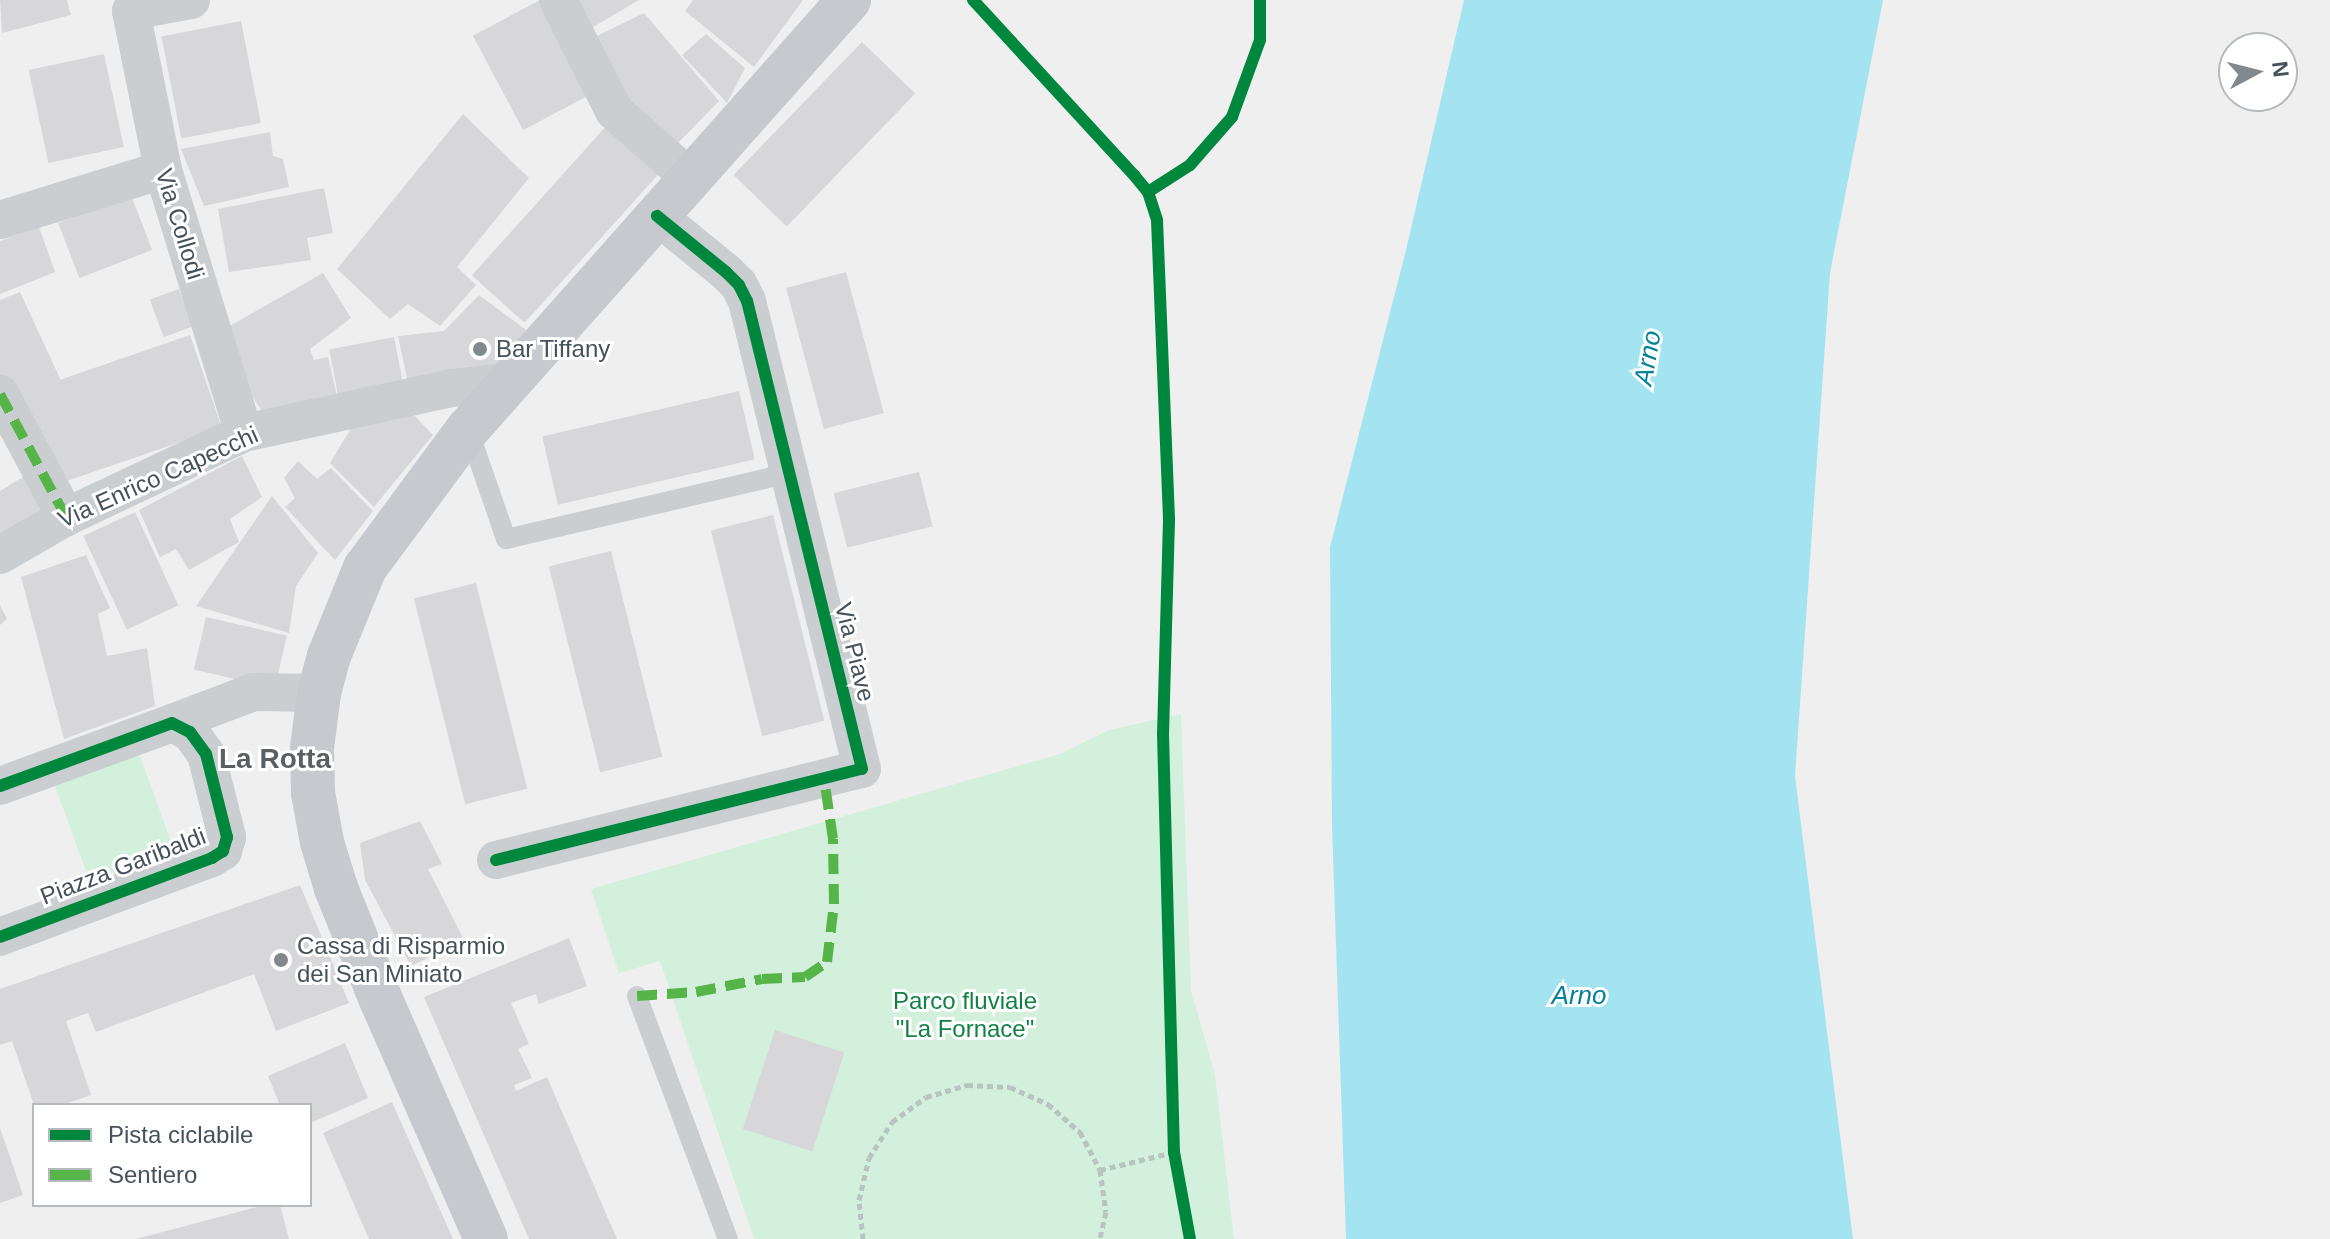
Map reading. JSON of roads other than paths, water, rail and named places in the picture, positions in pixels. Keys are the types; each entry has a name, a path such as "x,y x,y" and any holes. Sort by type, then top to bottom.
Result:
{"main road":[{"path":"486,1239 381,1000 332,876 313,793 312,748 319,693 344,613 365,568 468,429 849,0"}],"street":[{"name":"Via Collodi","path":"191,0 128,6 163,170 244,433"},
{"path":"558,0 614,111 690,178"},
{"path":"0,220 163,170"},
{"name":"Via Piave","path":"496,860 862,769 743,293 726,272 657,216"},
{"name":"Via Enrico Capecchi","path":"0,555 66,517 244,433 453,388 511,381"},
{"path":"0,394 66,517"},
{"path":"0,786 254,692 319,693"},
{"name":"Piazza Garibaldi","path":"0,937 223,851 227,837 206,754 190,732 172,723"}],"lane":[{"path":"468,429 506,539 789,473"},
{"path":"637,996 728,1239"}],"water":[{"name":"Arno","path":"1464,0 1883,0 1830,273 1795,776 1853,1239 1346,1239 1332,826 1330,547 1406,250"}],"place":[{"name":"Bar Tiffany","path":"480,349"},
{"name":"Cassa di Risparmio dei San Miniato","path":"281,960"}],"district":[{"name":"La Rotta","path":"275,759"}],"park label":[{"name":"Parco fluviale \"La Fornace\"","path":"965,1015"}]}
